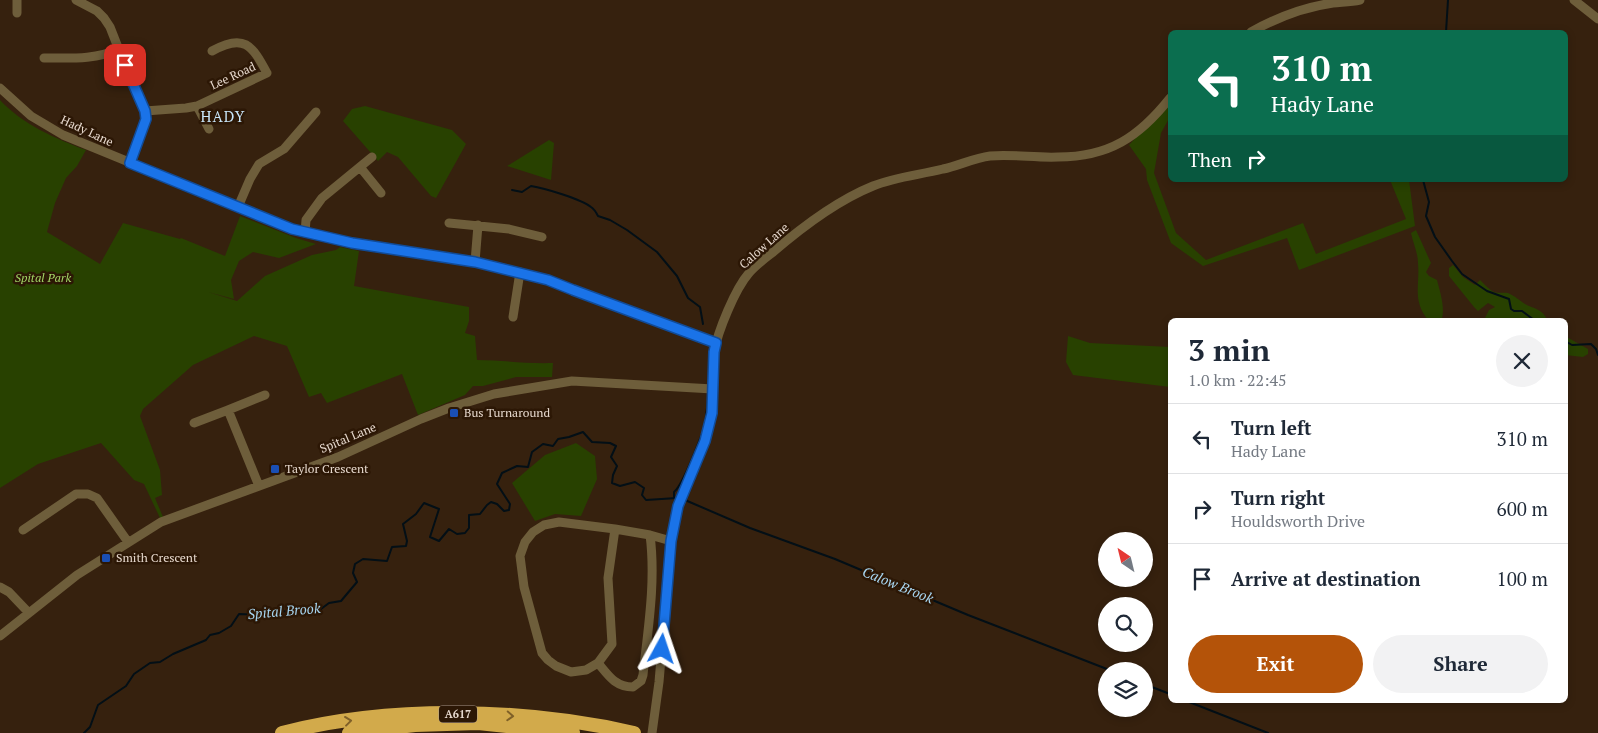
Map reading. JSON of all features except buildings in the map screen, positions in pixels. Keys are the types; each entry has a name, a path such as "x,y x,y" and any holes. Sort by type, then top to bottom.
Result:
{"highway":[{"name":"A617","path":"282,733 312,726 365,719 437,714 537,717 605,726 634,733"},
{"name":"A617","path":"349,733 415,724 478,724 574,733"}],"street":[{"path":"17,13 18,0"},
{"path":"76,0 98,11 110,27 145,111 146,119 130,163"},
{"path":"1574,0 1598,19"},
{"path":"1255,30 1281,17 1334,2 1355,1"},
{"name":"Lee Road","path":"145,111 197,106 267,73 252,47 244,44 224,45 212,52"},
{"path":"44,58 106,55 118,49"},
{"name":"Hady Lane","path":"0,88 31,116 63,135 305,233 352,243 475,262 520,272 548,280 716,343"},
{"name":"Calow Lane","path":"652,730 671,541 678,506 705,441 712,413 716,343 736,296 749,273 806,226 873,186 946,169 988,156 1056,157 1098,153 1122,143 1142,130 1168,100"},
{"path":"197,106 209,129"},
{"path":"238,207 250,179 259,164 284,149 316,112"},
{"path":"305,233 306,220 322,198 372,157"},
{"path":"360,167 381,194"},
{"path":"449,223 509,229 542,237"},
{"path":"475,262 478,225"},
{"path":"513,317 520,272"},
{"name":"Spital Lane","path":"0,636 76,574 165,521 338,457 421,419 494,394 572,381 713,389"},
{"path":"194,423 265,395"},
{"path":"228,410 259,486"},
{"path":"23,530 76,494 88,494 97,498 128,542"},
{"path":"615,529 608,578 612,644 598,663 586,670 571,672 556,666 542,653 524,587 520,556 525,542 533,532 544,525 559,522 615,529 671,541"},
{"path":"598,663 614,682 620,686 633,687 641,681 648,630 653,560 650,535"},
{"path":"0,587 9,592 29,613"}],"green space":[{"name":"Spital Park","path":"0,100 18,116 51,136 86,150 77,166 66,178 55,203 47,232 100,264 123,223 181,238 225,256 240,216 316,244 279,258 253,252 239,261 231,280 234,299 208,292 237,301 265,276 312,255 336,250 340,247 359,251 354,286 469,307 469,321 465,333 475,336 477,360 553,363 552,377 516,377 483,386 473,386 465,395 418,415 402,374 327,403 321,393 309,397 287,346 254,336 193,365 143,409 140,416 160,470 162,495 155,498 163,517 160,518 144,484 134,480 101,443 38,464 0,488"},
{"path":"1168,103 1168,121 1161,133 1154,173 1176,233 1206,260 1303,223 1316,254 1406,219 1391,182 1409,182 1415,226 1299,270 1287,238 1203,266 1171,243 1147,180 1146,169 1129,145"},
{"path":"365,106 452,130 466,144 436,198 431,196 398,157 387,152 378,161 343,121 352,109"},
{"path":"549,140 554,143 551,180 507,166"},
{"path":"1416,230 1431,263 1426,272 1437,280 1443,304 1442,318 1427,318 1420,306 1418,299 1418,259 1411,233"},
{"path":"1453,265 1463,277 1475,285 1480,280 1492,291 1510,294 1525,304 1541,311 1546,318 1485,318 1489,310 1495,307 1488,303 1478,311 1449,276 1449,268"},
{"path":"1068,336 1090,343 1168,347 1168,387 1073,375 1066,362"},
{"path":"1568,338 1588,349 1588,354 1583,357 1568,355"},
{"path":"576,443 595,456 597,479 581,516 555,514 535,521 512,483 545,455"}],"waterway":[{"path":"1446,30 1448,0"},
{"path":"1424,182 1429,202 1426,216 1435,237 1462,274 1487,291 1509,299 1511,309 1522,311 1531,318"},
{"path":"512,190 522,192 531,186 562,194 586,204 598,216 610,220 627,230 657,252 677,276 688,298 700,307 703,324"},
{"path":"1568,343 1572,345 1591,344 1596,349 1598,355"},
{"path":"705,424 708,400"},
{"path":"674,497 674,492 686,472 704,429"},
{"name":"Spital Brook","path":"84,733 90,727 98,705 126,686 134,674 150,663 160,662 173,654 206,640 210,635 219,633 231,626 239,614 261,615 274,610 289,612 299,607 321,609 329,603 341,601 357,582 353,573 355,564 363,559 387,561 392,547 406,546 407,541 403,524 416,514 424,503 439,509 430,537 439,541 449,529 457,534 465,533 469,528 469,515 480,514 491,502 497,504 504,511 509,510 510,504 497,484 502,473 517,466 528,467 532,452 543,444 553,446 558,439 583,432 592,442 610,443 616,446 611,457 617,466 612,483 620,486 635,482 644,488 642,495 646,500 677,498"},
{"name":"Calow Brook","path":"685,500 750,528 835,559 968,615 1098,666"},
{"name":"Calow Brook","path":"1153,687 1168,693"},
{"name":"Calow Brook","path":"1192,703 1268,733"}],"place":[{"name":"Bus Turnaround","path":"454,413"},
{"name":"Taylor Crescent","path":"275,469"},
{"name":"Smith Crescent","path":"106,558"}],"district":[{"name":"HADY","path":"223,117"}],"route":[{"path":"125,65 145,111 146,119 130,163 305,233 352,243 475,262 520,272 548,280 716,343 712,413 705,441 678,506 671,541 662,649"}]}
